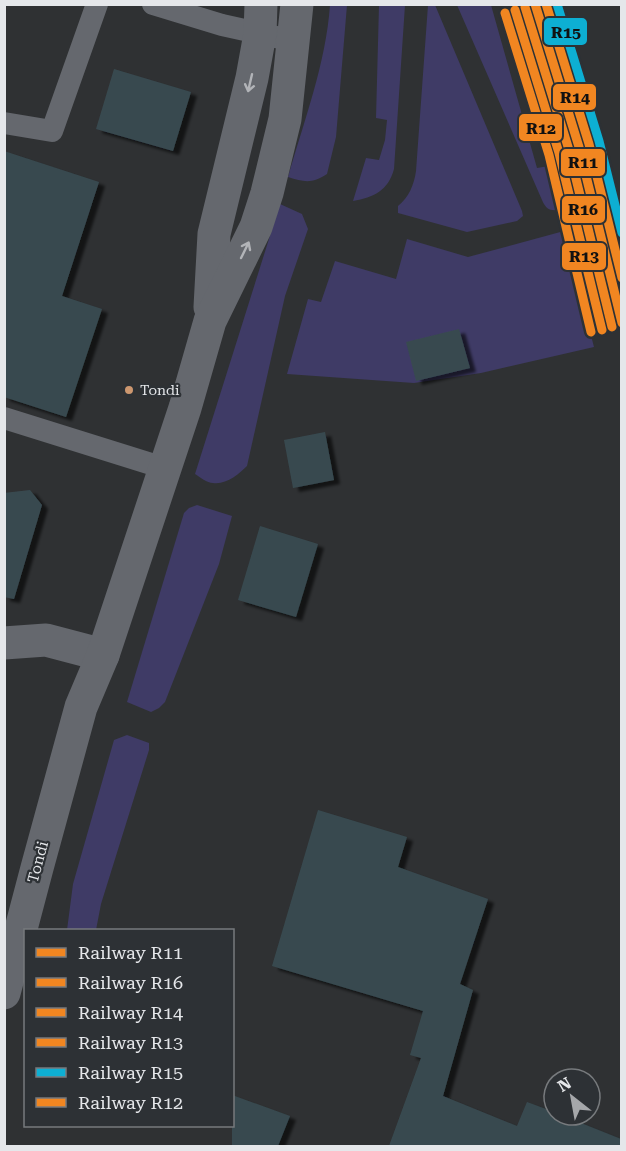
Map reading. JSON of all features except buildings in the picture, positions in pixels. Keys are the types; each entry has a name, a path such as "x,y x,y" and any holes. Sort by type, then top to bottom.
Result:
{"street":[{"name":"Tondi","path":"4,993 81,707 103,655 185,408 210,321 256,227 267,193 285,119 297,4"},
{"name":"Tondi","path":"210,321 214,234 252,78 260,19"},
{"path":"4,643 46,640 103,655"}],"lane":[{"path":"4,123 52,131 97,4"},
{"path":"153,4 222,26 260,19 294,41"},
{"path":"4,418 164,468"}],"shaded area":[{"path":"330,5 347,5 336,137 327,174 312,181 303,181 288,177 319,70"},
{"path":"379,5 405,5 394,169 388,183 379,192 353,201 366,158 379,160 385,140 387,120 376,118"},
{"path":"428,5 435,5 522,211 523,216 517,221 467,232 398,213 398,206 410,190 416,171"},
{"path":"457,5 491,5 537,168 549,166 559,210 548,209 543,203"},
{"path":"280,204 302,214 308,229 285,296 247,466 227,481 211,483 195,474"},
{"path":"564,231 594,347 481,373 414,383 287,374 308,299 321,302 335,261 396,279 407,239 468,257"},
{"path":"197,505 232,516 219,564 165,702 151,712 127,702 184,513"},
{"path":"127,735 149,743 149,750 101,904 96,929 67,929 73,884 114,740"}],"rail line":[{"name":"R11","path":"535,4 579,147 622,323"},
{"name":"R14","path":"546,4 589,144 622,278"},
{"name":"R15","path":"557,4 599,141 622,233"},
{"name":"R16","path":"525,7 569,150 612,327"},
{"name":"R13","path":"515,10 559,153 602,330"},
{"name":"R12","path":"505,13 549,155 591,332"}],"place":[{"name":"Tondi","path":"129,390"}]}
